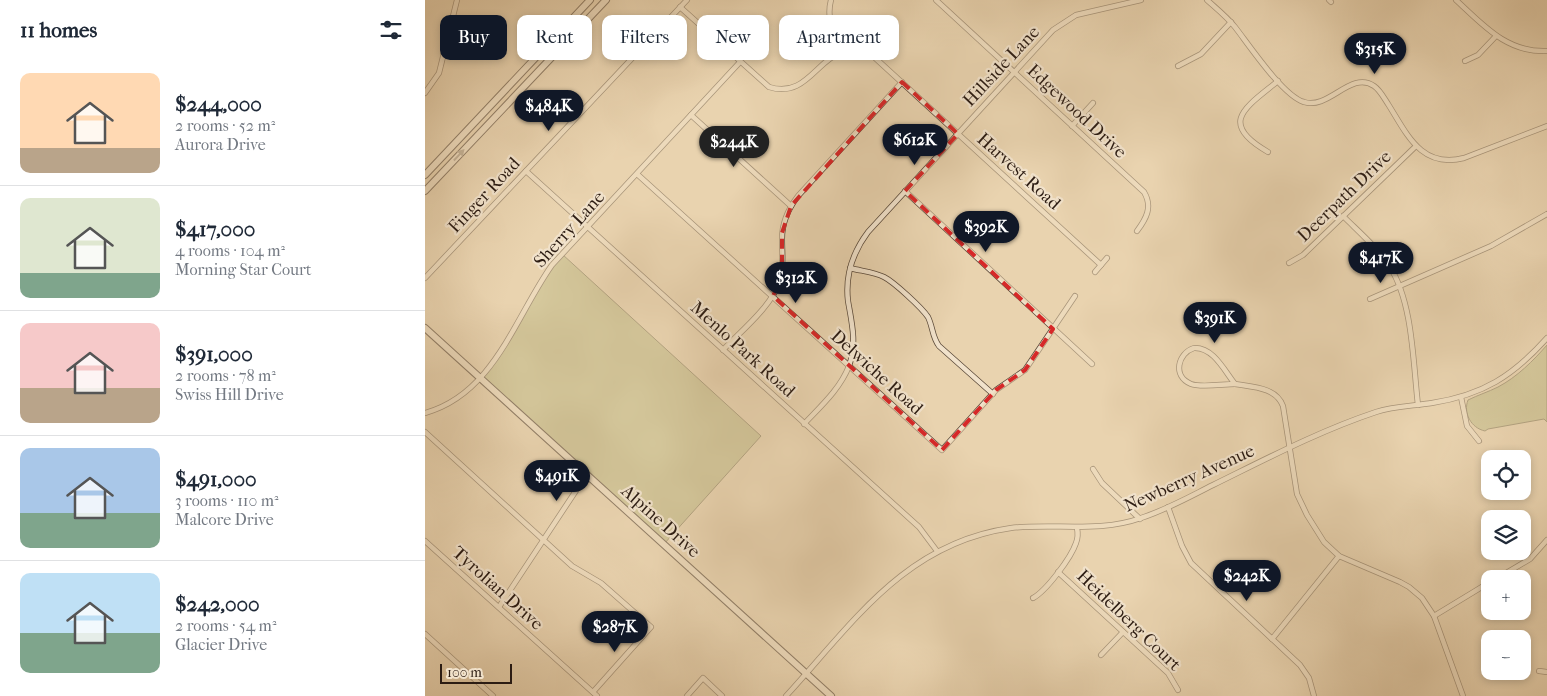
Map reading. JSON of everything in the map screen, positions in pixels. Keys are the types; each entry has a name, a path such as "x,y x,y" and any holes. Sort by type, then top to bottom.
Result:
{"street":[{"path":"425,93 439,73 457,0"},
{"path":"425,175 590,0"},
{"path":"425,191 606,0"},
{"name":"Finger Road","path":"425,278 687,0"},
{"path":"829,15 831,0"},
{"name":"Edgewood Drive","path":"936,0 1142,190 1147,196 1148,215 1137,231"},
{"name":"Hillside Lane","path":"805,424 833,394 845,376 849,365 854,338 848,291 850,268 861,240 1053,30 1067,19 1085,12 1141,0"},
{"path":"1207,0 1231,22 1278,81 1294,97 1303,102 1313,103 1324,100 1355,83 1365,82 1371,84 1381,92 1416,146 1438,159 1457,160 1547,126"},
{"path":"1456,0 1496,36 1521,49 1547,52"},
{"path":"680,7 769,87 778,90 799,86 826,60"},
{"path":"1178,66 1201,54 1231,22"},
{"path":"1465,61 1478,55 1496,36"},
{"name":"Harvest Road","path":"877,60 1101,265"},
{"name":"Sherry Lane","path":"425,413 440,408 458,398 479,377 508,341 543,279 561,256 740,62"},
{"path":"1268,152 1255,145 1246,136 1241,128 1241,118 1247,106 1278,81"},
{"path":"723,350 773,296 781,275 783,257 782,233 786,216 791,206 902,82"},
{"path":"425,83 430,87"},
{"path":"1072,126 1093,104"},
{"path":"691,115 791,206"},
{"name":"Deerpath Drive","path":"1289,262 1303,255 1416,146"},
{"name":"Menlo Park Road","path":"525,171 919,528 937,551"},
{"name":"Delwiche Road","path":"637,174 942,450 993,394"},
{"path":"905,191 1091,364"},
{"path":"1370,299 1491,246 1547,214"},
{"path":"1343,216 1382,257 1400,287 1407,314 1418,405"},
{"path":"1095,272 1107,258"},
{"path":"850,268 879,275 889,280 926,315 939,346 993,394 1025,370 1075,296"},
{"name":"Alpine Drive","path":"425,328 831,696"},
{"name":"Newberry Avenue","path":"786,696 881,590 909,568 937,551 979,535 1011,528 1043,526 1077,528 1112,525 1140,519 1290,447 1378,412 1461,397 1492,385 1513,372 1547,338"},
{"path":"1235,384 1207,350 1194,348 1185,353 1180,359 1179,366 1183,379 1191,384 1235,384 1268,390 1279,397 1283,406 1295,486 1301,505 1324,542 1339,556 1409,587 1423,598 1434,616 1463,696"},
{"path":"1461,397 1467,426 1479,441"},
{"path":"425,432 577,570 601,583 651,627 593,692"},
{"path":"1093,469 1102,483 1140,519"},
{"path":"499,607 587,474"},
{"path":"1168,507 1182,546 1191,563 1305,672 1312,685 1314,696"},
{"path":"1033,598 1047,587 1076,545 1077,528"},
{"name":"Tyrolian Drive","path":"425,540 597,696"},
{"path":"1511,570 1530,558 1547,540"},
{"path":"1272,639 1339,556"},
{"name":"Heidelberg Court","path":"1058,572 1168,673 1178,690"},
{"path":"1434,616 1481,587"},
{"path":"1101,655 1123,632"},
{"path":"425,634 493,696"},
{"path":"1539,671 1547,672"},
{"path":"687,696 703,678 722,696"}],"highlighted area":[{"path":"902,82 958,134 905,191 1053,329 1025,370 996,390 942,450 773,296 782,275 782,233 791,206"}],"shaded area":[{"path":"562,254 761,436 664,544 480,377 490,366 534,293"},
{"path":"1547,345 1547,422 1544,419 1485,431 1476,427 1467,415 1468,400 1498,387 1518,374"}]}
